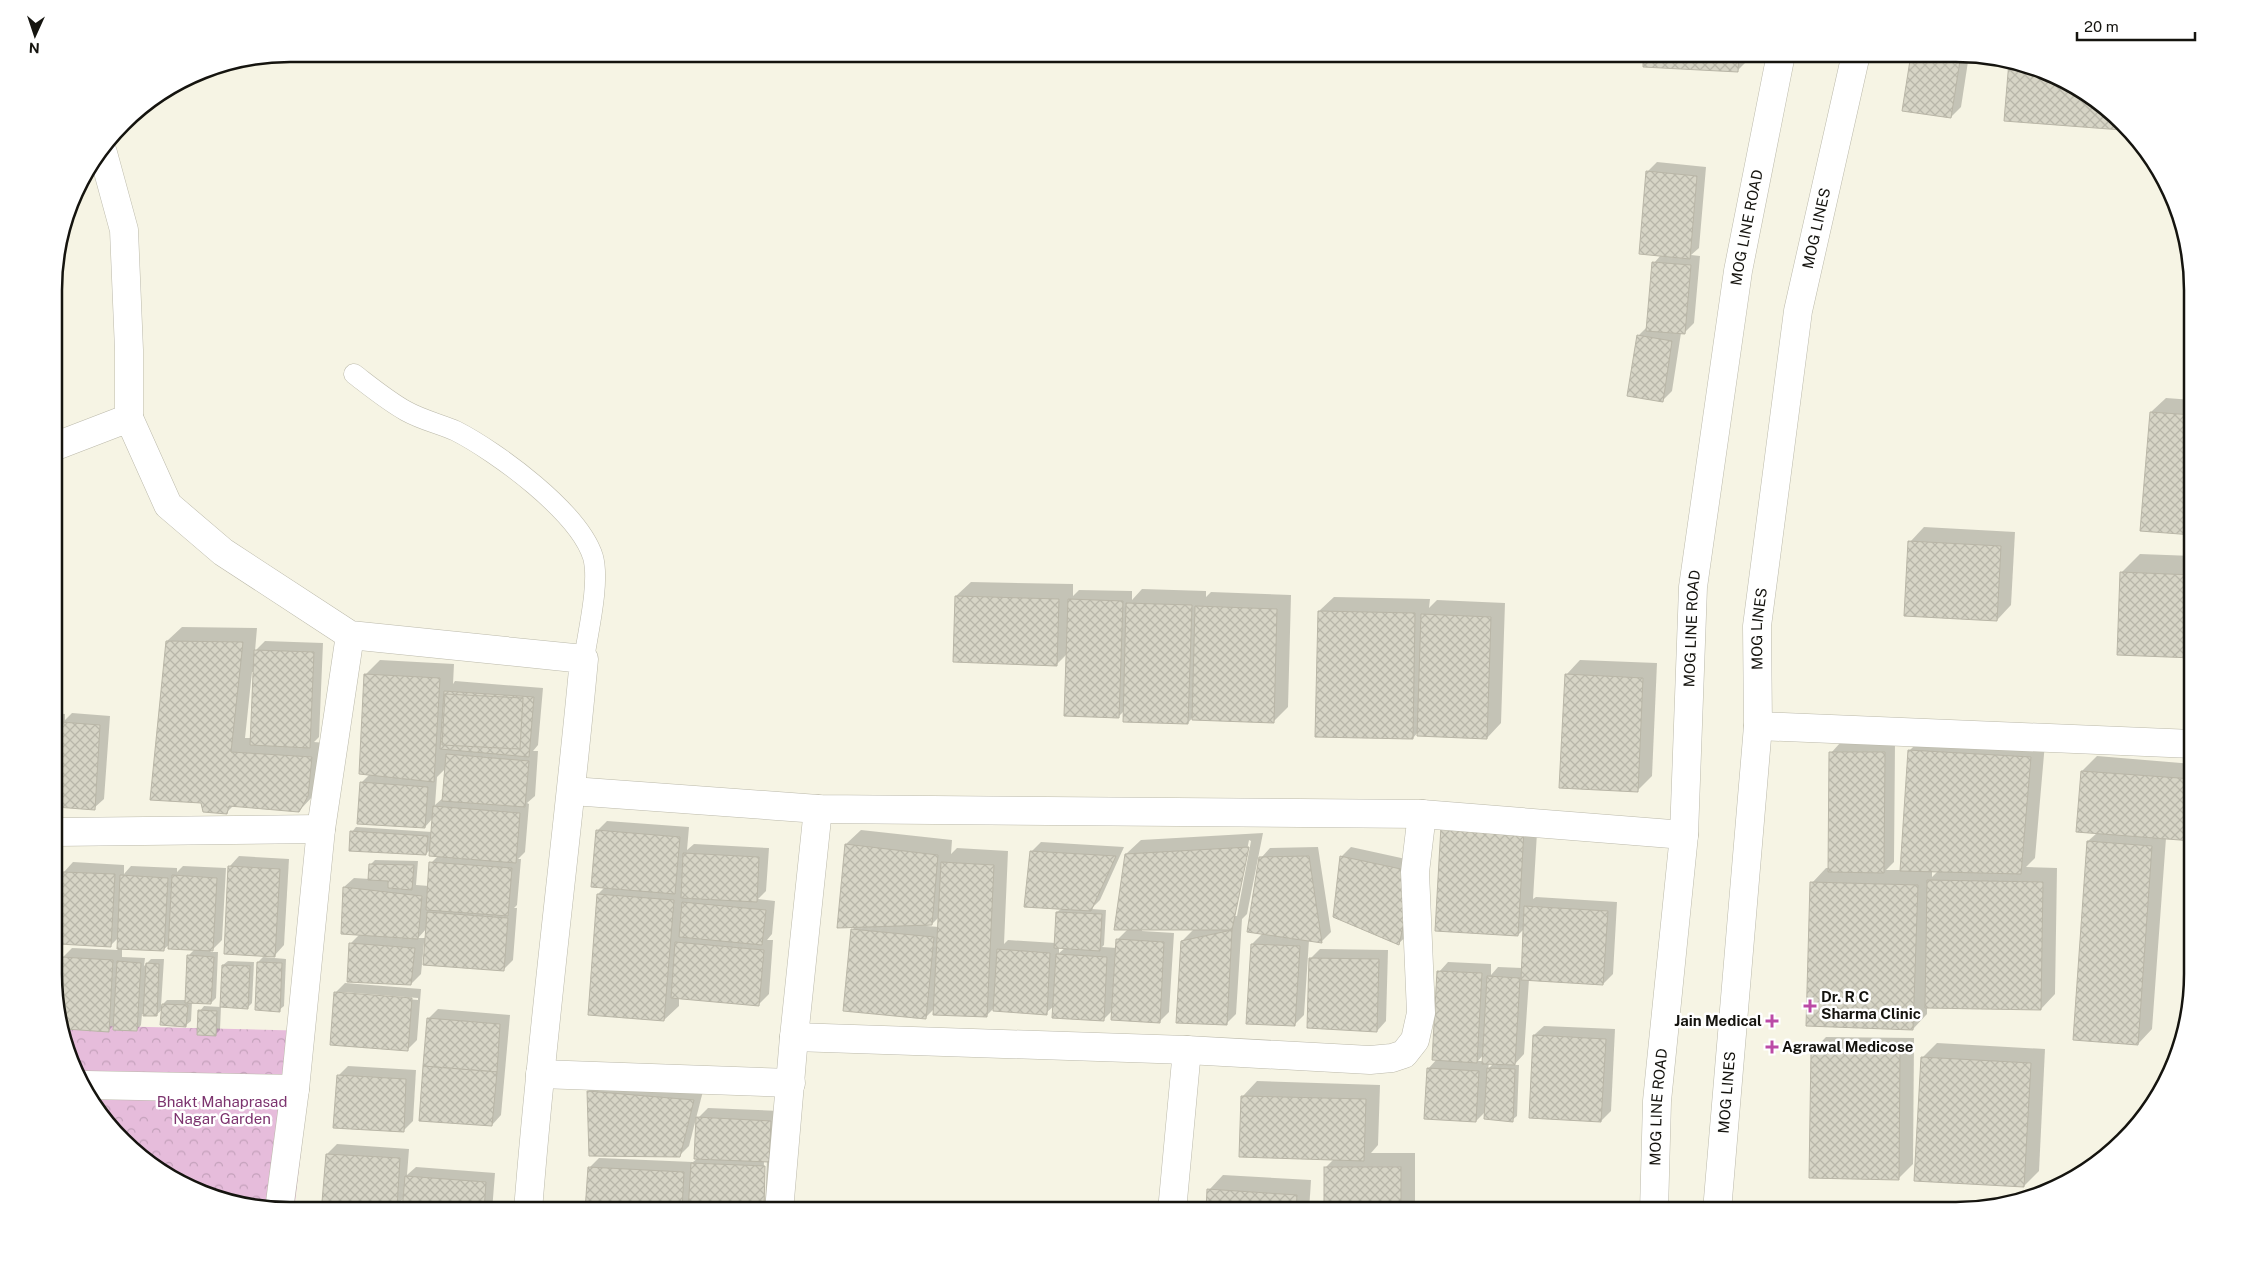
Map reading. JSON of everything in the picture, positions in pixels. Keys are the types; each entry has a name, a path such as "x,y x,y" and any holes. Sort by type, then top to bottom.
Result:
{"street":[{"name":"MOG LINE ROAD","path":"1654,1202 1658,1101 1684,836 1693,587 1738,271 1779,62"},
{"name":"MOG LINES","path":"1718,1202 1725,1093 1758,726 1757,626 1798,311 1854,62"},
{"path":"105,158 124,230 129,350 129,418 168,505 224,552 350,635 584,659 572,791 540,1074 529,1202"},
{"path":"62,444 129,418"},
{"path":"280,1202 295,1089 321,830 350,635"},
{"path":"1758,726 2184,744"},
{"path":"572,791 818,809 1422,814 1684,836"},
{"path":"781,1202 794,1037 818,809"},
{"path":"794,1037 1187,1050 1370,1060 1392,1058 1404,1054 1415,1040 1420,1013 1415,872 1422,814"},
{"path":"62,832 321,830"},
{"path":"1173,1202 1187,1050"},
{"path":"540,1074 791,1083"},
{"path":"92,1086 295,1089"}],"lane":[{"path":"354,374 408,412 456,432 498,457 550,498 582,537 593,558 595,581 584,659"}],"green space":[{"name":"Bhakt Mahaprasad Nagar Garden","path":"68,1025 315,1031 295,1202 276,1202 231,1195 203,1185 176,1172 140,1146 119,1125 93,1088 80,1062"}],"building":[{"path":"1643,62 1739,62 1738,72 1643,67"},
{"path":"1910,62 1960,62 1951,118 1902,111"},
{"path":"2008,68 2044,80 2070,93 2107,119 2119,130 2004,121"},
{"path":"1646,171 1697,176 1690,259 1639,254"},
{"path":"1652,262 1691,265 1685,334 1646,331"},
{"path":"1637,335 1672,341 1663,402 1627,396"},
{"path":"2150,412 2184,414 2184,534 2140,531"},
{"path":"1908,541 2001,546 1997,621 1904,616"},
{"path":"2120,572 2184,575 2184,658 2117,655"},
{"path":"955,596 1059,599 1057,666 953,662"},
{"path":"1068,599 1123,601 1119,718 1064,716"},
{"path":"1126,603 1192,605 1188,724 1123,722"},
{"path":"1195,606 1277,609 1274,723 1192,720"},
{"path":"1318,611 1415,613 1413,739 1315,737"},
{"path":"1421,614 1491,617 1487,739 1417,736"},
{"path":"166,641 243,642 231,752 312,757 308,796 299,812 229,806 227,814 203,812 201,803 150,800"},
{"path":"254,650 314,652 310,748 250,745"},
{"path":"364,674 440,678 434,782 359,774"},
{"path":"1565,674 1643,678 1638,792 1559,788"},
{"path":"444,691 534,697 529,757 440,749"},
{"path":"445,694 523,698 520,749 442,745"},
{"path":"62,722 100,725 95,810 62,807"},
{"path":"1908,750 2031,757 2021,874 1900,871"},
{"path":"1829,752 1885,752 1884,873 1828,872"},
{"path":"446,754 529,761 525,807 442,801"},
{"path":"2081,771 2184,778 2184,840 2076,832"},
{"path":"360,782 428,787 425,828 357,824"},
{"path":"433,806 520,813 516,863 429,856"},
{"path":"1441,826 1524,830 1518,936 1435,931"},
{"path":"596,830 680,837 675,894 591,887"},
{"path":"350,831 428,836 426,855 349,851"},
{"path":"2087,841 2152,846 2138,1045 2073,1040"},
{"path":"845,844 938,855 932,925 837,928"},
{"path":"1249,847 1232,930 1114,930 1125,854"},
{"path":"1030,851 1116,856 1091,911 1024,907"},
{"path":"683,853 759,857 757,902 681,898"},
{"path":"1309,856 1322,943 1247,932 1259,857"},
{"path":"1340,856 1415,872 1399,945 1333,917"},
{"path":"429,862 512,868 508,916 426,910"},
{"path":"941,862 994,865 987,1017 933,1015"},
{"path":"369,864 414,865 412,890 388,888 388,881 368,880"},
{"path":"228,866 280,869 275,957 224,954"},
{"path":"62,872 115,874 111,947 62,944"},
{"path":"120,875 168,878 164,951 117,949"},
{"path":"172,875 217,878 213,951 168,949"},
{"path":"1927,880 2043,882 2041,1010 1925,1008"},
{"path":"1810,882 1918,885 1913,1030 1806,1026"},
{"path":"343,887 422,896 418,939 341,934"},
{"path":"597,894 674,900 664,1021 588,1015"},
{"path":"682,902 766,910 762,945 679,937"},
{"path":"1524,906 1608,911 1603,985 1521,980"},
{"path":"427,912 508,918 504,971 423,965"},
{"path":"1056,912 1102,914 1100,951 1054,948"},
{"path":"851,929 934,937 926,1019 843,1011"},
{"path":"1232,930 1227,1025 1176,1023 1181,941"},
{"path":"1116,939 1164,942 1160,1023 1111,1020"},
{"path":"675,942 764,950 759,1006 671,998"},
{"path":"349,943 415,948 411,985 347,982"},
{"path":"1251,944 1300,946 1295,1026 1246,1024"},
{"path":"997,949 1050,953 1047,1015 993,1011"},
{"path":"1056,954 1107,957 1104,1021 1052,1018"},
{"path":"187,955 214,957 211,1004 185,1003"},
{"path":"62,957 113,960 109,1032 69,1029 64,1004"},
{"path":"1309,958 1379,959 1377,1032 1307,1028"},
{"path":"117,961 141,963 137,1031 113,1030"},
{"path":"257,962 282,963 280,1012 255,1010"},
{"path":"146,963 159,964 157,1016 143,1016"},
{"path":"222,965 250,966 248,1009 220,1007"},
{"path":"1437,971 1482,973 1477,1063 1432,1060"},
{"path":"1487,976 1520,978 1515,1065 1482,1064"},
{"path":"334,992 412,998 408,1051 330,1045"},
{"path":"162,1004 188,1005 186,1027 160,1025"},
{"path":"198,1010 217,1011 216,1036 197,1035"},
{"path":"427,1018 500,1024 497,1072 423,1066"},
{"path":"1533,1035 1606,1039 1601,1122 1529,1118"},
{"path":"1811,1051 1900,1052 1899,1180 1809,1178"},
{"path":"1921,1057 2031,1063 2024,1187 1914,1181"},
{"path":"423,1066 497,1072 492,1126 419,1121"},
{"path":"1427,1068 1479,1071 1476,1122 1424,1119"},
{"path":"1487,1068 1515,1069 1513,1122 1484,1119"},
{"path":"337,1075 406,1079 404,1132 333,1128"},
{"path":"587,1091 694,1100 680,1157 589,1156"},
{"path":"1241,1096 1366,1099 1364,1161 1239,1157"},
{"path":"696,1117 771,1121 769,1162 694,1159"},
{"path":"326,1154 400,1158 397,1202 322,1202"},
{"path":"691,1163 765,1166 764,1202 689,1202"},
{"path":"588,1167 684,1172 682,1202 586,1202"},
{"path":"1324,1167 1401,1167 1401,1202 1324,1202"},
{"path":"405,1176 486,1182 485,1202 403,1202"},
{"path":"1207,1189 1297,1195 1297,1202 1206,1202"}],"place":[{"name":"Dr. R C Sharma Clinic","path":"1810,1006"},
{"name":"Jain Medical","path":"1772,1021"},
{"name":"Agrawal Medicose","path":"1772,1047"}]}
